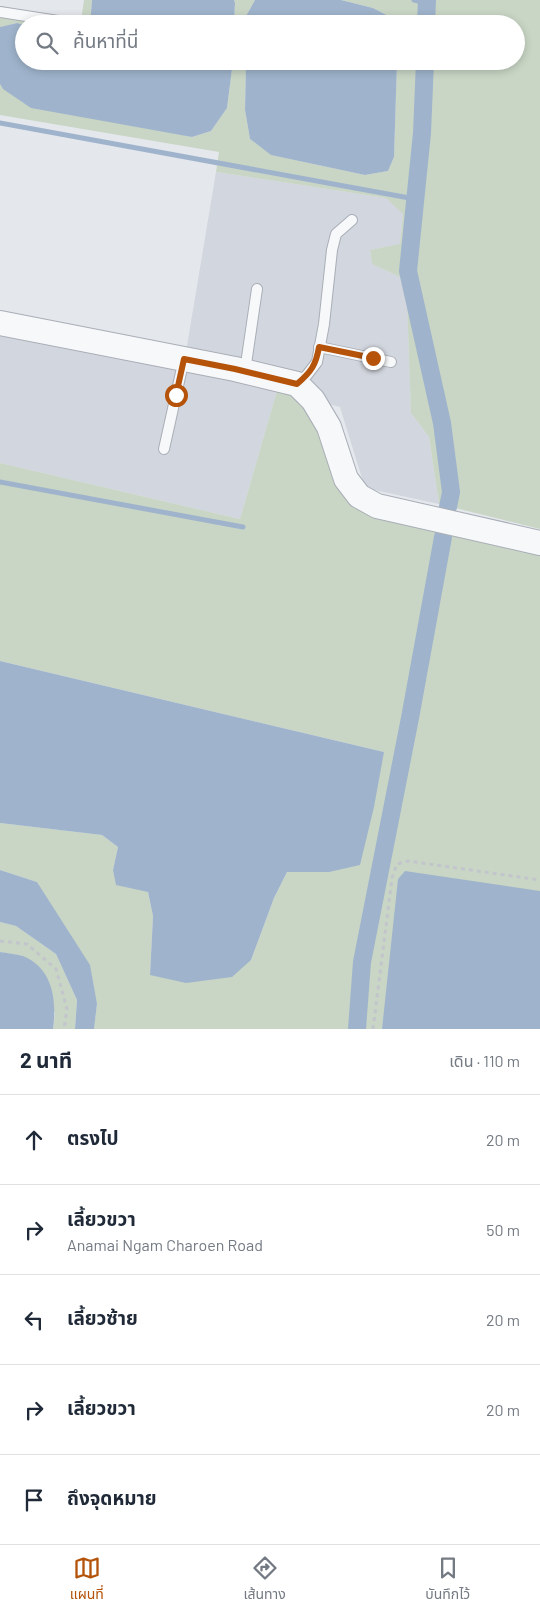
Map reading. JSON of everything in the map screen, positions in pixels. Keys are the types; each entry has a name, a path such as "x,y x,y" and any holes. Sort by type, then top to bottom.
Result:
{"street":[{"path":"0,323 246,371 297,384 313,400 329,427 346,479 359,496 377,506 540,544"}],"lane":[{"path":"0,12 19,15"},
{"path":"297,384 317,362 324,324 332,250 336,234 352,220"},
{"path":"246,371 257,289"},
{"path":"319,347 392,362"},
{"path":"164,449 184,359"}],"path":[{"path":"374,1029 392,878 397,864 408,861 540,880"},
{"path":"0,941 26,944 56,969 67,1009 64,1029"}],"shaded area":[{"path":"216,172 386,198 403,213 400,245 370,250 372,264 402,278 407,303 411,413 429,437 439,504 365,488 340,407 277,391 240,519 0,463 0,334 188,371 187,346"}],"green space":[{"path":"84,0 92,0 91,15 82,15"},
{"path":"234,0 255,0 247,15 234,15"},
{"path":"341,0 540,0 540,529 439,504 429,437 411,413 407,303 402,278 372,264 370,250 400,244 403,214 386,198 216,172 219,152 0,115 0,84 3,89 192,137 211,131 227,108 232,70 246,70 245,110 250,139 272,155 365,175 388,171 394,157 397,70 525,70 525,15 386,15 373,8"},
{"path":"0,6 52,15 15,15 15,23 0,27"},
{"path":"277,391 299,397 313,421 332,471 354,508 540,551 540,1029 94,1029 97,1004 37,882 0,870 0,823 102,835 118,847 113,870 148,892 153,916 150,975 251,960 274,898 287,872 329,872 384,752 0,661 0,463 240,519"},
{"path":"0,922 16,926 56,954 77,1000 75,1029 53,1029 55,1013 23,956 0,952"}],"water":[{"path":"92,0 234,0 235,3 234,15 91,15"},
{"path":"255,0 341,0 373,8 386,15 247,15"},
{"path":"15,23 15,70 232,70 227,108 211,131 192,137 31,108 3,89 0,84 0,27"},
{"path":"246,70 397,70 394,157 388,171 365,175 271,155 250,139 245,110"},
{"path":"0,661 384,752 374,807 360,865 329,872 287,872 274,898 251,960 232,977 186,983 150,975 153,916 148,892 116,885 113,870 118,847 102,835 0,823"},
{"path":"0,870 37,882 90,965 97,1004 94,1029 75,1029 77,1000 56,954 16,926 0,922"},
{"path":"405,871 540,891 540,1029 382,1029 398,879"},
{"path":"0,952 23,956 33,961 47,977 53,997 53,1029 0,1029"}],"waterway":[{"path":"414,0 427,3"},
{"path":"426,15 427,0"},
{"path":"425,70 422,133 408,271 442,423 451,492 448,507"},
{"path":"0,123 415,199"},
{"path":"0,482 243,527"},
{"path":"357,1029 362,962 443,537"}],"route":[{"path":"176,395 184,359 297,384 317,362 319,347 373,358"}]}
